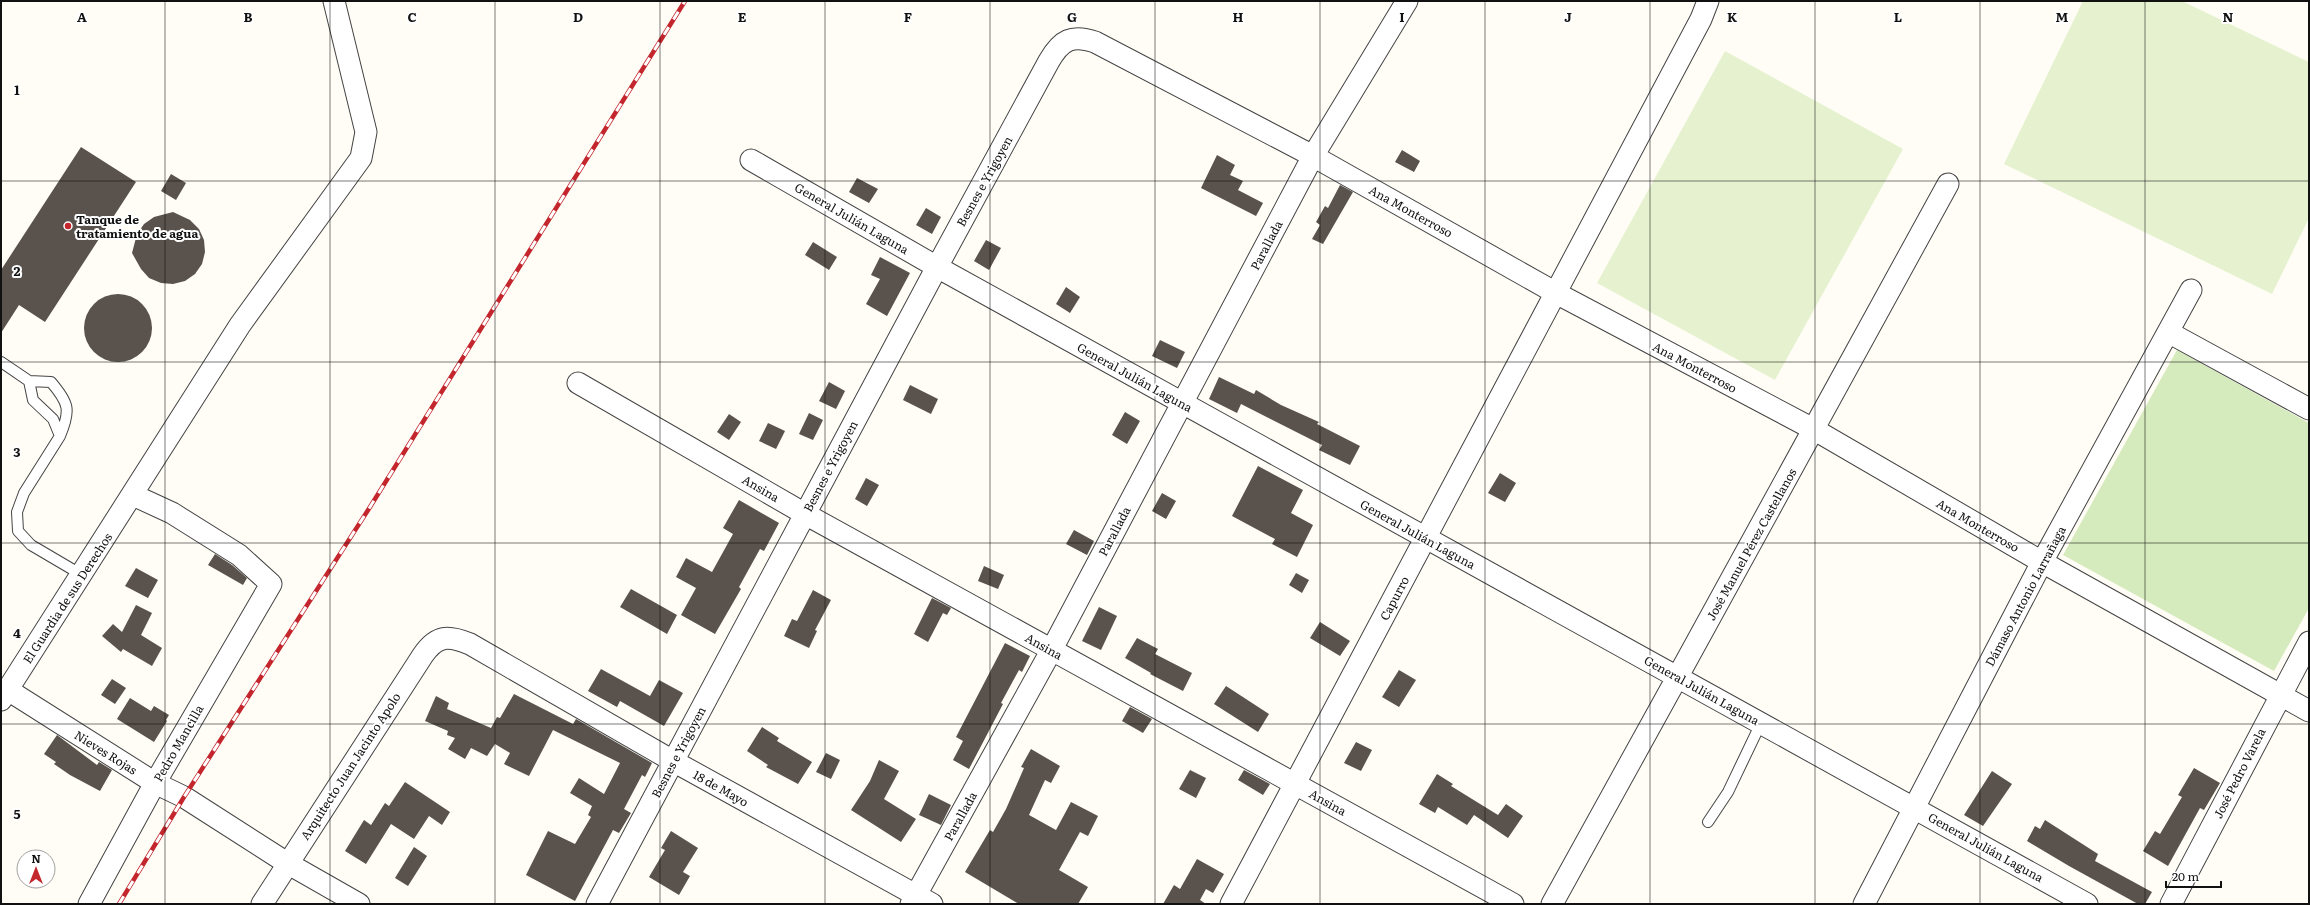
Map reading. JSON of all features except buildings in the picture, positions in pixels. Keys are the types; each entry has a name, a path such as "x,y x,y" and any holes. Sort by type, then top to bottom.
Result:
{"street":[{"name":"El Guardia de sus Derechos","path":"4,695 133,496 240,325 361,158 366,132 334,1"},
{"name":"Parallada","path":"919,901 1313,156 1407,1"},
{"name":"Capurro","path":"1231,904 1701,19 1708,1"},
{"name":"Ana Monterroso","path":"1074,38 1084,38 1095,42 1313,156 1556,293 1815,430 2042,562 2309,711"},
{"name":"Besnes e Yrigoyen","path":"597,904 937,267 1054,52 1067,40 1074,38"},
{"name":"General Julián Laguna","path":"751,160 937,267 1915,807 2087,904"},
{"name":"José Manuel Pérez Castellanos","path":"1552,904 1677,676 1815,430 1948,184"},
{"name":"Dámaso Antonio Larrañaga","path":"1864,904 2042,562 2191,290"},
{"path":"2168,332 2309,409"},
{"name":"Ansina","path":"578,383 805,514 1512,904"},
{"name":"Pedro Mancilla","path":"89,904 155,783 271,584 239,555 172,513 133,496"},
{"name":"18 de Mayo","path":"447,638 470,644 919,901"},
{"name":"Arquitecto Juan Jacinto Apolo","path":"262,904 287,863 426,650 435,641 447,638"},
{"name":"José Pedro Varela","path":"2172,904 2309,642"},
{"name":"Nieves Rojas","path":"4,695 155,783 184,797 287,863 359,904"}],"lane":[{"path":"1,362 29,381 51,382 66,398 67,414 60,436 24,493 17,512 18,531 31,545 82,575"},
{"path":"29,381 33,400 53,419 60,436"},
{"path":"1708,822 1728,792 1761,723"}],"green space":[{"path":"2083,1 2182,1 2309,62 2309,218 2272,294 2004,164"},
{"path":"1725,51 1903,149 1775,380 1597,283"},
{"path":"2177,350 2309,423 2309,608 2274,671 2063,555"}],"railway":[{"path":"119,904 184,797 370,507 685,1"}],"place":[{"name":"Tanque de tratamiento de agua","path":"68,226"}]}
